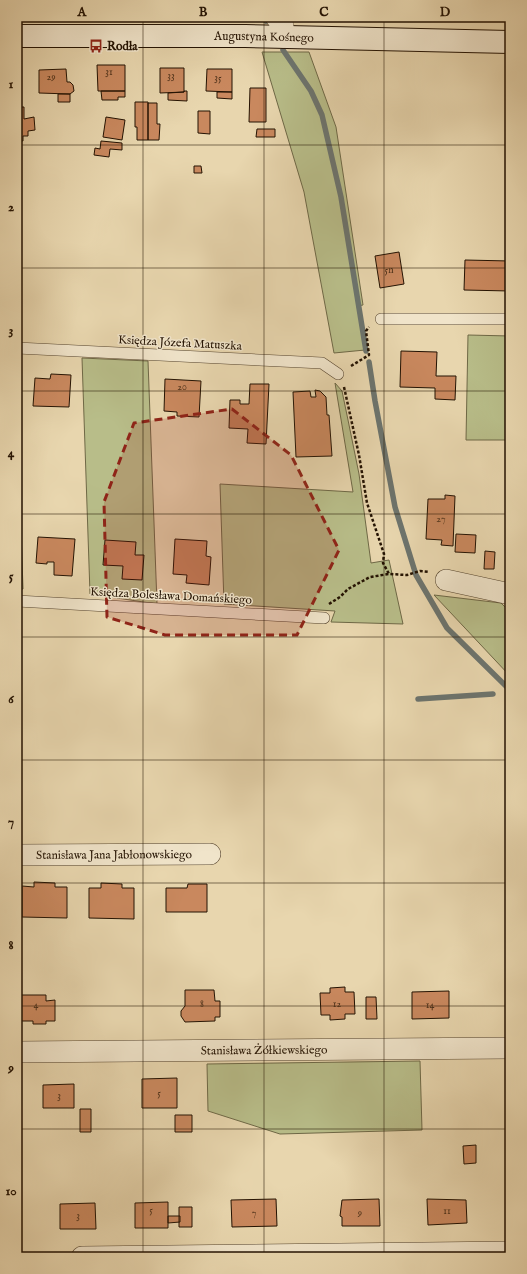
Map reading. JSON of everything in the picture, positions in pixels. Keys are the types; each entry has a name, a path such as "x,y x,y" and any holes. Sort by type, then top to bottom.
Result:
{"street":[{"name":"Augustyna Kośnego","path":"17,36 230,36 280,27 510,42"},
{"path":"446,580 510,594"},
{"name":"Stanisława Jana Jabłonowskiego","path":"17,855 210,854"},
{"name":"Stanisława Żółkiewskiego","path":"17,1052 510,1048"},
{"path":"82,1257 510,1252"}],"lane":[{"path":"381,319 510,319"},
{"name":"Księdza Józefa Matuszka","path":"17,348 322,363 338,374"},
{"name":"Księdza Bolesława Domańskiego","path":"17,601 324,618"}],"path":[{"path":"381,319 370,325 366,331 370,355 338,374 343,384 351,413 367,503 384,554 383,563 389,574"},
{"path":"324,618 329,604 340,597 348,589 370,577 420,572"}],"highlighted area":[{"path":"232,409 291,455 339,550 297,635 165,635 107,617 104,502 134,423"}],"green space":[{"path":"262,52 309,52 336,127 363,305 357,306 365,350 334,353 304,192"},
{"path":"468,335 510,336 510,440 466,440"},
{"path":"82,358 148,361 157,604 90,594"},
{"path":"335,383 342,391 359,474 371,563 389,560 403,624 331,622 335,611 224,604 220,484 353,492"},
{"path":"17,472 19,472 23,589 17,589"},
{"path":"434,595 501,603 510,612 510,676"},
{"path":"420,1061 422,1130 280,1134 208,1111 207,1064"}],"building":[{"path":"97,65 125,65 125,91 98,91"},
{"path":"160,68 184,68 184,92 160,93"},
{"path":"66,69 67,82 70,82 73,85 74,91 70,94 39,93 39,70"},
{"path":"207,69 232,69 232,92 206,91"},
{"path":"250,88 266,88 266,122 249,122"},
{"path":"101,91 125,91 125,97 118,97 118,100 102,100"},
{"path":"187,91 187,101 168,100 168,93"},
{"path":"217,92 232,92 232,99 217,98"},
{"path":"58,94 70,94 70,102 58,102"},
{"path":"135,102 148,102 148,140 137,140 137,127 135,127"},
{"path":"148,103 157,103 157,124 160,124 159,140 148,140"},
{"path":"17,107 24,107 24,119 34,117 35,130 28,131 28,136 23,136 23,141 17,140"},
{"path":"198,111 210,111 210,134 198,133"},
{"path":"106,117 125,120 122,140 103,137"},
{"path":"257,129 275,129 275,137 256,137"},
{"path":"101,141 122,143 122,150 110,149 109,157 94,155 95,148 100,149"},
{"path":"194,166 201,166 202,173 194,173"},
{"path":"399,252 404,284 380,288 375,256"},
{"path":"465,260 510,261 510,291 464,290"},
{"path":"401,351 437,352 436,376 456,376 455,400 435,399 435,388 400,387"},
{"path":"51,374 71,375 69,407 33,406 35,378 50,379"},
{"path":"165,379 201,381 199,417 177,416 177,412 164,411"},
{"path":"250,384 269,384 266,444 247,443 248,429 229,428 230,400 240,400 240,404 249,404"},
{"path":"315,390 320,391 326,397 332,456 296,457 293,392 310,391 311,397 316,397"},
{"path":"445,495 455,496 453,546 441,545 442,540 426,539 428,499 445,499"},
{"path":"508,530 510,530 510,553 507,553"},
{"path":"456,534 476,535 475,553 455,552"},
{"path":"38,537 75,539 72,576 54,575 54,562 47,562 47,564 36,563"},
{"path":"175,539 207,541 206,556 211,557 209,585 186,583 187,575 173,574"},
{"path":"105,540 136,542 135,555 144,555 142,580 122,579 123,566 103,565"},
{"path":"485,551 495,552 494,569 484,569"},
{"path":"34,882 55,883 55,887 67,887 67,918 22,917 22,886 34,887"},
{"path":"101,883 122,884 122,888 134,888 134,919 89,918 89,888 101,888"},
{"path":"188,884 207,884 207,912 166,912 166,888 187,888"},
{"path":"345,987 345,992 354,992 355,1014 345,1014 345,1019 330,1020 330,1015 321,1015 320,993 330,993 330,988"},
{"path":"185,990 214,990 215,1001 220,1001 220,1017 215,1017 215,1021 185,1022 181,1016 181,1011 185,1006"},
{"path":"506,990 510,990 510,1018 507,1018"},
{"path":"449,991 449,1018 412,1019 412,992"},
{"path":"17,995 46,995 46,1001 55,1000 55,1021 46,1021 46,1024 33,1024 33,1021 18,1021"},
{"path":"366,997 376,997 377,1019 366,1019"},
{"path":"177,1078 177,1108 142,1108 142,1079"},
{"path":"74,1084 74,1108 43,1108 43,1085"},
{"path":"80,1109 91,1109 91,1132 80,1132"},
{"path":"175,1115 192,1115 192,1132 175,1132"},
{"path":"476,1145 476,1163 464,1164 463,1146"},
{"path":"276,1199 277,1226 232,1227 231,1200"},
{"path":"379,1199 380,1226 342,1226 342,1217 340,1216 342,1200"},
{"path":"427,1199 466,1200 467,1223 428,1225"},
{"path":"168,1202 168,1228 135,1228 135,1203"},
{"path":"95,1203 96,1229 60,1229 60,1204"},
{"path":"179,1207 192,1207 192,1227 179,1227"},
{"path":"168,1216 180,1216 180,1222 168,1223"}],"waterway":[{"path":"262,17 266,21"},
{"path":"283,50 311,91 322,115 341,197 366,351"},
{"path":"369,362 395,507 416,575 447,628 510,690"},
{"path":"418,699 493,694"}],"place":[{"name":"Rodła","path":"96,46"}]}
